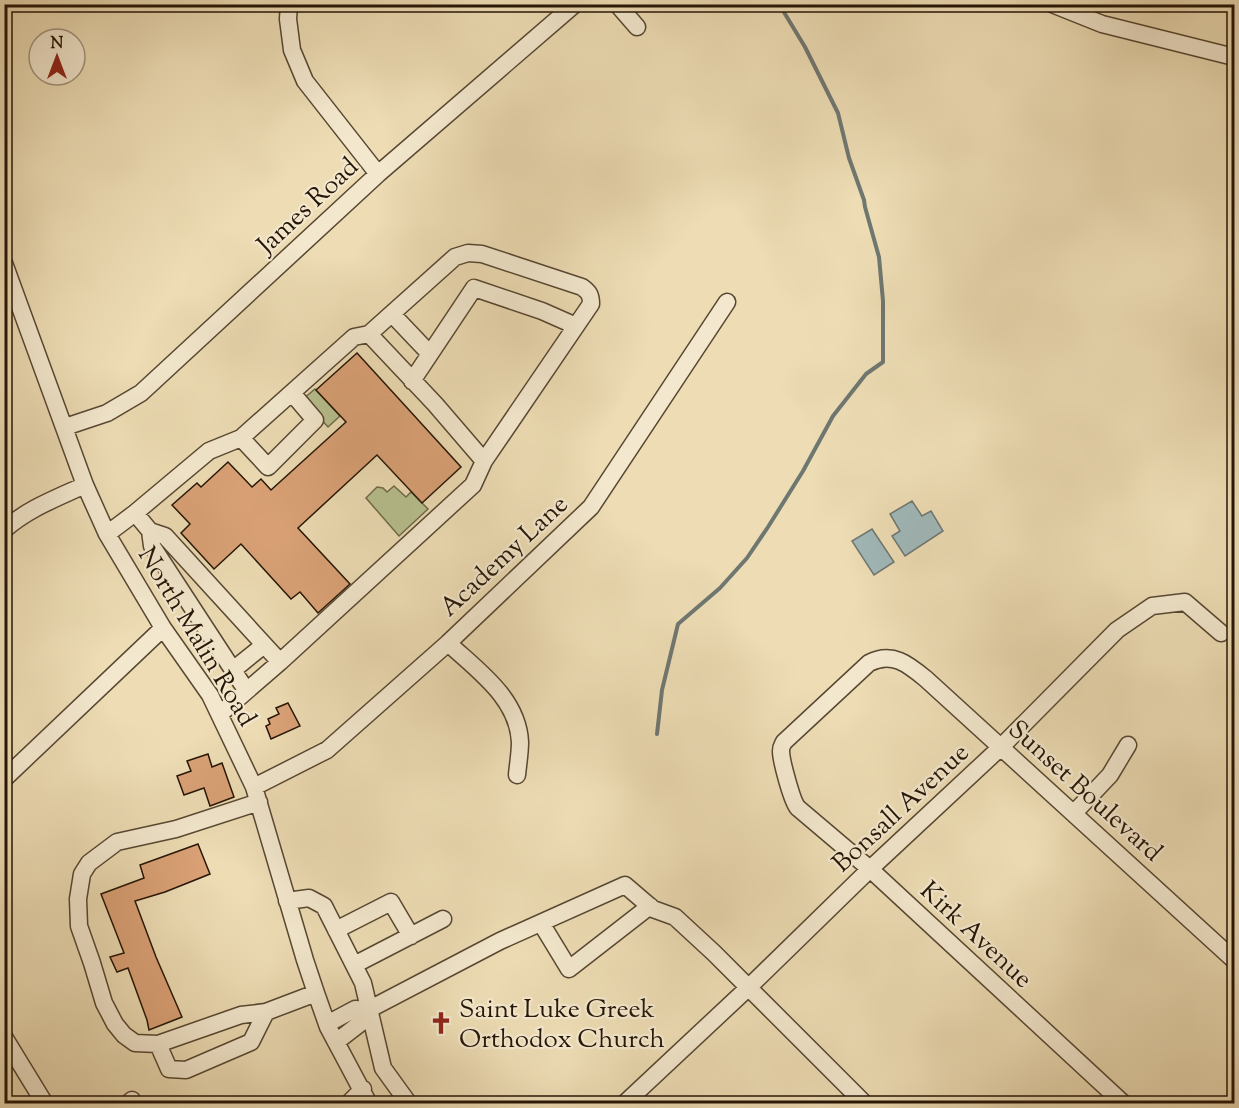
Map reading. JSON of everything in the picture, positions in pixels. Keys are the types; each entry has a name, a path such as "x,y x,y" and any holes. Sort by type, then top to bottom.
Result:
{"street":[{"path":"289,4 288,19 292,50 305,81 378,174"},
{"name":"James Road","path":"65,427 106,413 141,393 378,174 575,4"},
{"path":"617,4 637,27"},
{"path":"1052,4 1102,24 1234,57"},
{"path":"107,534 209,451 241,438 354,337 369,334 455,257 468,253 482,254 582,287 588,292 591,304 484,461 473,485 220,714"},
{"name":"North Malin Road","path":"4,263 86,485 107,534 163,628 210,695 256,794 287,901 327,1024 366,1096"},
{"path":"412,381 474,288 576,326"},
{"name":"Academy Lane","path":"158,1044 135,1043 124,1035 104,1003 79,926 78,899 82,874 89,862 117,842 176,829 256,794 327,750 448,643 591,507 727,302"},
{"path":"392,314 430,354"},
{"path":"369,334 484,461"},
{"path":"241,438 268,467 315,420 292,393"},
{"path":"4,530 14,521 44,504 86,485"},
{"path":"135,513 150,531 165,536 280,662"},
{"path":"150,531 152,546 246,690"},
{"name":"Bonsall Avenue","path":"624,1104 1001,747 1117,630 1152,606 1185,602 1221,633"},
{"path":"4,779 163,628"},
{"path":"448,643 501,693 515,716 520,742 518,775"},
{"path":"233,670 264,645"},
{"name":"Sunset Boulevard","path":"794,804 781,756 784,742 869,663 893,658 926,679 1234,960"},
{"path":"1074,813 1110,775 1128,746"},
{"name":"Kirk Avenue","path":"794,804 870,869 1124,1104"},
{"path":"327,1024 355,1009 369,1010 500,941 625,885 653,909 675,917 749,987 865,1104"},
{"path":"287,901 309,898 324,906 363,983 383,1068 410,1104"},
{"path":"336,930 391,902 411,936"},
{"path":"541,923 569,969 650,906"},
{"path":"354,964 443,919"},
{"path":"266,1012 251,1042 186,1070 169,1069 158,1044 241,1015 266,1012 316,993"},
{"path":"336,1042 362,1022 369,1010"},
{"path":"4,1037 45,1104"},
{"path":"348,1104 366,1096"}],"green space":[{"path":"315,389 340,416 328,427 303,399"},
{"path":"394,486 406,497 411,492 428,509 399,536 366,498 377,487 387,492"}],"water":[{"path":"912,501 922,516 931,511 943,531 905,556 892,536 900,531 890,514"},
{"path":"872,529 894,562 874,575 852,541"}],"building":[{"path":"357,353 461,467 422,503 377,455 298,528 350,584 318,613 300,592 291,599 241,544 214,569 181,533 190,524 172,505 197,483 201,487 228,462 252,487 261,479 271,490 346,422 316,390"},
{"path":"288,703 300,726 271,739 266,726 270,724 268,719 279,714 276,708"},
{"path":"208,754 212,767 222,763 234,797 210,806 204,788 184,795 177,776 191,771 187,761"},
{"path":"198,844 210,874 135,901 182,1017 149,1030 128,968 117,972 110,957 124,953 101,894 144,878 140,865"}],"waterway":[{"path":"657,734 662,690 678,624 720,588 747,558 803,471 833,416 866,374 883,362 883,301 879,257 864,200 849,158 838,113 805,47 779,4"}],"place":[{"name":"Saint Luke Greek Orthodox Church","path":"441,1023"}]}
